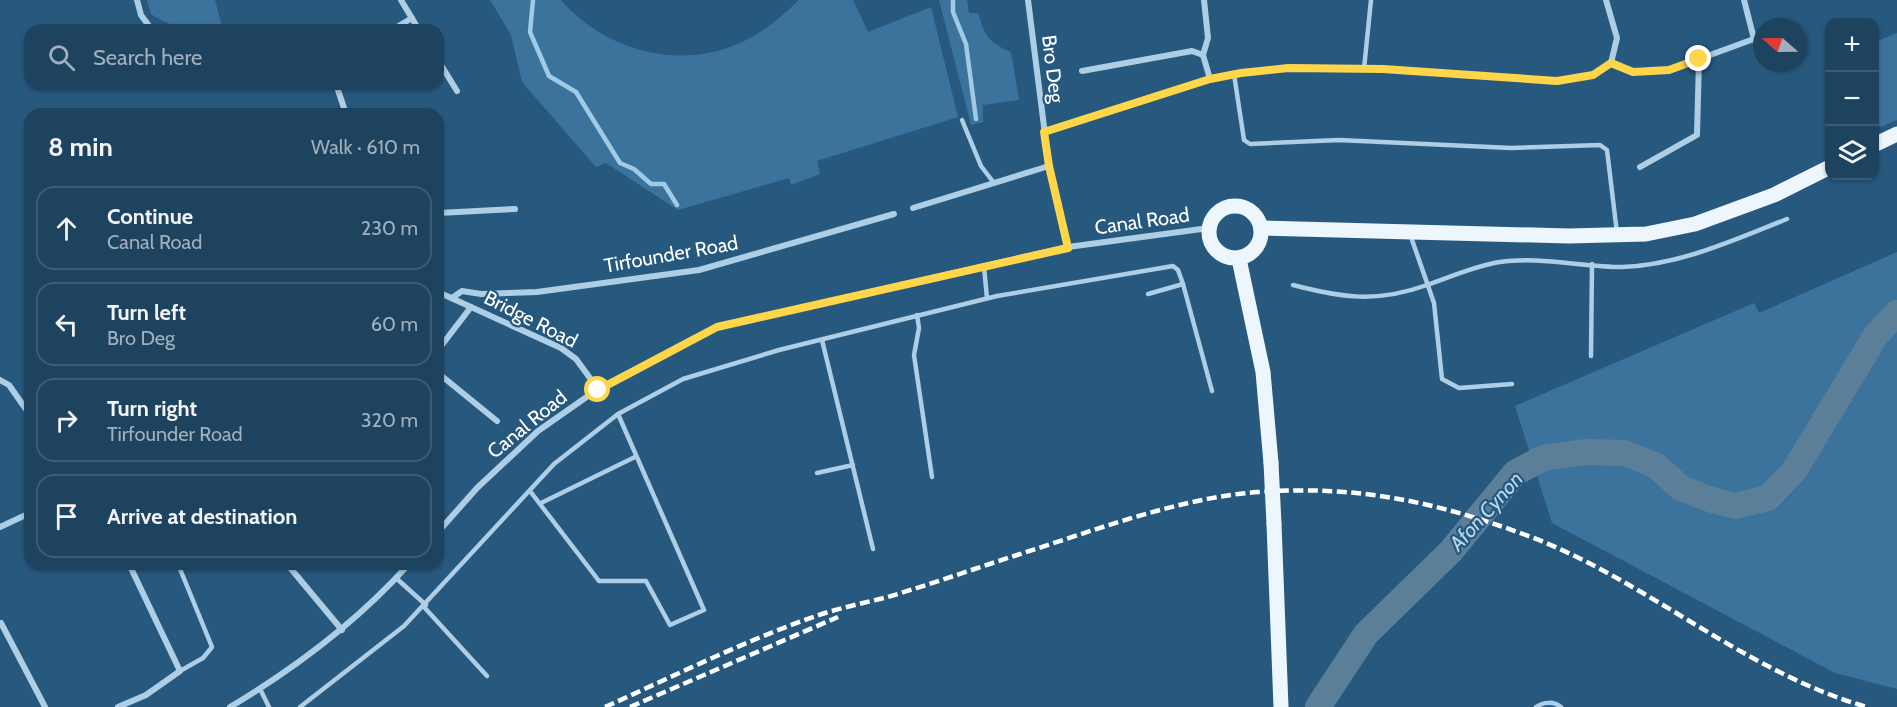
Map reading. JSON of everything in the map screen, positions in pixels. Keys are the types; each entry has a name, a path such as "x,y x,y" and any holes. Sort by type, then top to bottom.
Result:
{"main road":[{"path":"1879,143 1897,134"},
{"path":"1262,228 1569,236 1646,234 1695,224 1774,195 1825,170"},
{"path":"1231,206 1247,208 1254,213 1262,228 1259,245 1254,251 1239,259 1223,256 1216,251 1209,237 1209,228 1216,214 1231,206"},
{"path":"1239,259 1263,372 1271,463 1281,707"}],"street":[{"path":"137,0 141,15 148,24"},
{"path":"401,0 416,24"},
{"name":"Bro Deg","path":"1028,0 1049,166 1068,248"},
{"path":"1204,0 1208,38 1203,55 1210,79"},
{"path":"1044,132 1210,79 1288,68 1364,69 1557,81 1593,75 1611,63 1617,38 1606,0"},
{"path":"1744,0 1753,35"},
{"path":"402,24 412,18"},
{"path":"1611,63 1633,72 1669,70 1753,39"},
{"path":"1082,71 1192,51 1203,55"},
{"path":"1640,167 1697,135 1699,59"},
{"path":"444,70 457,91"},
{"path":"338,90 344,108"},
{"path":"913,208 1049,166"},
{"path":"444,213 515,208"},
{"name":"Tirfounder Road","path":"452,298 462,291 482,294 537,292 699,270 894,214"},
{"name":"Canal Road","path":"444,525 477,488 538,431 598,390 717,327 1068,248 1209,228"},
{"name":"Bridge Road","path":"444,294 561,348 576,360 598,390"},
{"path":"444,342 471,307"},
{"path":"444,378 497,421"},
{"path":"0,380 9,385 24,406"},
{"path":"0,527 24,516"},
{"path":"118,707 146,695 180,671 132,570"},
{"path":"292,570 342,630"},
{"path":"230,707 307,658 342,630 403,570"},
{"path":"1,623 45,707"}],"lane":[{"path":"1364,69 1371,0"},
{"path":"1234,74 1244,140 1250,144 1339,141 1511,148 1600,145 1607,150 1617,235"},
{"path":"962,120 981,166 994,183"},
{"path":"1293,285 1332,295 1387,297 1426,286 1468,269 1502,261 1621,267 1662,262 1711,249 1787,219"},
{"path":"1409,231 1426,286 1434,303 1442,379 1459,388 1512,384"},
{"path":"1591,356 1592,264"},
{"path":"300,707 404,626 425,606 554,464 618,414 684,379 822,340 987,298 1173,266 1178,270 1183,284 1212,391"},
{"path":"984,267 987,298"},
{"path":"1148,294 1183,284"},
{"path":"917,315 919,328 915,355 932,477"},
{"path":"822,340 873,549"},
{"path":"530,491 599,581 646,581 670,625 704,610 637,464 618,414"},
{"path":"541,503 635,457"},
{"path":"817,473 853,465"},
{"path":"180,570 212,647 203,658 180,671"},
{"path":"396,578 425,606 487,676"},
{"path":"260,689 269,707"},
{"path":"1536,707 1542,703 1557,704 1561,707"}],"shaded area":[{"path":"147,0 215,0 221,24 171,24 151,14"},
{"path":"490,0 561,0 598,32 643,51 667,55 692,55 716,51 740,43 764,29 799,0 853,0 868,32 931,7 958,117 817,161 820,174 791,185 789,178 678,210 606,163 596,167 522,82 511,35"},
{"path":"939,0 967,0 969,13 978,13 988,37 1011,52 1019,100 983,105 983,122 971,125"},
{"path":"1897,33 1897,120 1880,127 1879,126 1879,40"},
{"path":"1897,252 1897,689 1835,673 1552,523 1515,406 1754,303 1759,313"}],"waterway":[{"path":"533,0 530,32 549,76 576,92 620,163 634,169 651,184 664,184 677,205"},
{"path":"953,0 953,12 966,44 976,119"},
{"name":"Afon Cynon","path":"1318,707 1366,634 1451,551 1515,473 1543,458 1585,452 1624,453 1655,465 1681,488 1712,500 1735,506 1768,498 1794,471 1876,335 1897,313"}],"railway":[{"path":"605,707 736,648 825,613 888,597 1167,508 1228,495 1294,490 1361,494 1425,504 1490,522 1523,534 1568,553 1610,575 1777,671 1821,691 1867,707"},
{"path":"630,707 838,617"}],"route":[{"path":"598,390 717,327 1068,248 1049,166 1044,132 1210,79 1288,68 1383,69 1557,81 1593,75 1611,63 1633,72 1669,70 1699,59"}]}
